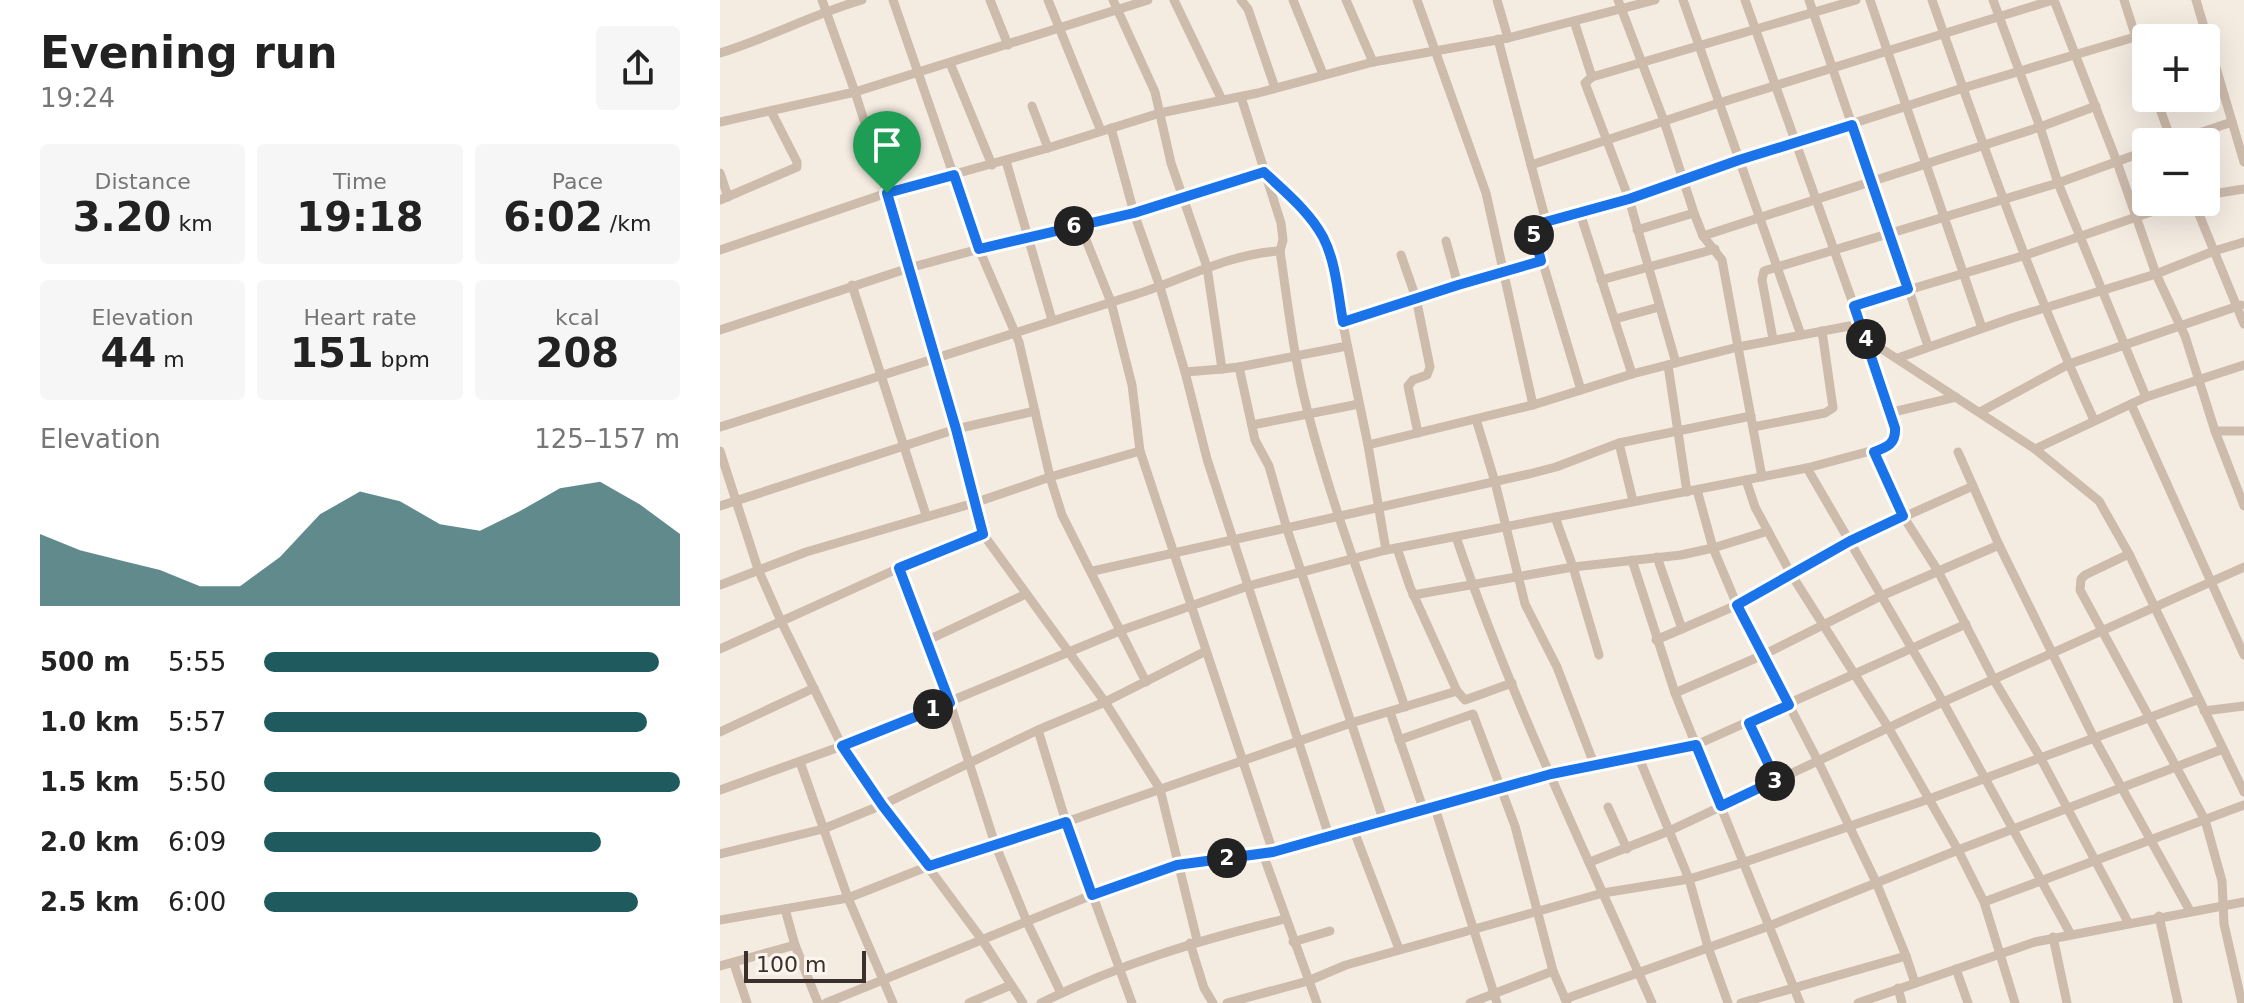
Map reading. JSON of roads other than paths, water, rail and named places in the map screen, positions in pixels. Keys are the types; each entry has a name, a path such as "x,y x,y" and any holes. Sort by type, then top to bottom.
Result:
{"street":[{"path":"720,53 759,40 824,5 862,0"},
{"path":"893,0 979,249 1015,332 1050,477 1068,527 1093,571 1146,682"},
{"path":"990,0 1008,45"},
{"path":"1048,0 1106,129 1160,287 1207,459 1329,836"},
{"path":"1113,0 1155,92 1171,163 1207,267 1222,369"},
{"path":"720,122 855,92 1148,0"},
{"path":"1174,0 1222,100"},
{"path":"1241,0 1248,9 1275,88"},
{"path":"1293,0 1323,74"},
{"path":"1346,0 1373,62"},
{"path":"1417,0 1486,193 1533,405"},
{"path":"1497,0 1531,165 1546,221"},
{"path":"720,250 887,193 1006,161 1160,113 1241,97 1373,62 1503,38 1574,21 1620,4 1655,0"},
{"path":"1683,0 1801,335"},
{"path":"720,789 842,746 1122,630 1301,570 1505,526 1807,468 1889,446 1894,441 1895,428 1745,0"},
{"path":"1809,0 1928,346"},
{"path":"1856,0 1592,77 1586,87 1629,199 1659,307 1672,364 1678,431 1692,491 1737,605 1818,761 1876,882 1915,983"},
{"path":"1870,0 1982,328"},
{"path":"1932,0 2002,200 2094,420"},
{"path":"1993,0 2058,183 2146,397"},
{"path":"1531,165 1776,85 2054,0 2117,162 2156,274 2180,326 2244,506"},
{"path":"2124,0 2132,27"},
{"path":"2196,0 2244,162"},
{"path":"1620,4 1664,121 1694,213 1703,236 1715,249 1724,270 1762,477"},
{"path":"824,5 887,193 956,429 983,534 1105,702 1160,789 1201,981 1213,1003"},
{"path":"1574,21 1592,77"},
{"path":"1581,390 1541,261 1533,230 1536,225 1629,199 1963,88 2132,38"},
{"path":"950,63 992,165"},
{"path":"1241,97 1283,228 1280,251 1295,356 1308,413 1339,517 1405,707"},
{"path":"1032,106 1048,148"},
{"path":"1703,236 1983,146 2096,106"},
{"path":"720,173 724,198 797,167 771,111"},
{"path":"2161,112 2172,142 2232,122"},
{"path":"1773,339 1761,275 1764,271 2058,183 2132,156"},
{"path":"1006,161 1052,320"},
{"path":"720,330 909,268 1134,213 1264,172"},
{"path":"1264,172 1306,213 1323,237 1330,256 1386,550"},
{"path":"2220,193 2244,189"},
{"path":"1580,213 1632,374"},
{"path":"1637,230 1694,213"},
{"path":"1854,306 2026,255 2139,216"},
{"path":"2200,216 2241,305 2244,324"},
{"path":"1080,225 1111,302 1132,385 1140,451 1243,760 1285,919 1317,1003"},
{"path":"1446,241 1458,285"},
{"path":"1898,358 2244,242"},
{"path":"1601,280 1715,249"},
{"path":"720,427 1160,287 1242,255 1280,251"},
{"path":"1401,255 1416,298 1430,367 1429,373 1413,380 1408,386 1418,433"},
{"path":"1343,322 1541,261"},
{"path":"852,285 926,515"},
{"path":"1980,412 2069,364 2241,305"},
{"path":"1615,319 1659,307"},
{"path":"1368,445 1533,405 1632,374 1738,347 1860,324"},
{"path":"1093,571 1495,482 1556,467 1619,443 1678,431 1825,413 1833,408 1822,331"},
{"path":"1865,338 2035,449 2099,501 2129,554 2244,792"},
{"path":"1185,372 1239,367 1347,346"},
{"path":"2035,449 2146,397 2244,365"},
{"path":"1239,367 1255,440 1269,466 1384,822"},
{"path":"1889,413 1956,397"},
{"path":"1252,425 1359,404"},
{"path":"2131,404 2243,650"},
{"path":"720,506 956,429 1035,411"},
{"path":"1476,419 1525,604 1557,667 1594,764"},
{"path":"2215,431 2244,431"},
{"path":"1619,443 1633,501"},
{"path":"720,451 758,569 842,746 983,941 1023,1003"},
{"path":"720,585 758,569 926,515 1140,451"},
{"path":"1874,452 1903,516 1938,571 1994,680 2040,757 2128,922"},
{"path":"1958,452 1999,545 2093,736 2190,911"},
{"path":"1807,468 1943,702 2070,933"},
{"path":"1746,480 1755,507 1791,574 1888,727 1958,850 1984,902 2015,1003"},
{"path":"1656,640 1737,605 1850,541 1973,486"},
{"path":"1555,517 1599,655"},
{"path":"1413,595 1573,567 1713,548 1768,531"},
{"path":"720,649 899,568 983,534"},
{"path":"1456,537 1471,583 1512,683 1652,1003"},
{"path":"1675,693 1763,655 1881,596 1999,545"},
{"path":"1397,548 1413,595 1461,696 1473,714 1503,787 1553,971 1566,1001 1638,971 1769,926 2223,749"},
{"path":"2129,554 2081,579 2080,590 2205,820 2222,881 2224,924 2242,1003"},
{"path":"1657,557 1682,629"},
{"path":"1632,560 1675,693 1800,1003"},
{"path":"1590,862 1669,831 1888,727 2244,567"},
{"path":"899,568 971,763 995,844 1058,997"},
{"path":"926,641 1026,594"},
{"path":"826,1003 1092,895 1177,865 1268,853 1551,774 1696,745 1966,624"},
{"path":"720,854 823,829 882,805 1038,730 1105,702 1206,651"},
{"path":"720,920 848,898 929,866 1351,723 1405,707 1512,683"},
{"path":"720,732 814,688"},
{"path":"1227,1003 1308,981 1346,965 1399,949 1603,893 1689,879 1742,863 1929,799 2197,700"},
{"path":"2204,711 2244,706"},
{"path":"1390,712 1424,811"},
{"path":"1399,740 1473,714"},
{"path":"1749,723 1776,780"},
{"path":"1038,730 1066,822 1132,1003"},
{"path":"1639,758 1689,879 1728,1003"},
{"path":"800,762 848,898 893,1003"},
{"path":"1984,902 2244,805"},
{"path":"1608,807 1627,849"},
{"path":"1435,808 1496,999"},
{"path":"1354,831 1399,949"},
{"path":"1858,1003 2053,937 2244,902"},
{"path":"785,909 795,945 818,1003"},
{"path":"2159,916 2178,1003"},
{"path":"1041,1003 1119,968 1193,942 1285,919"},
{"path":"1293,942 1330,931"},
{"path":"2053,937 2067,1003"},
{"path":"720,966 795,945"},
{"path":"1741,1003 1906,956"},
{"path":"734,964 747,1003"},
{"path":"1956,969 1968,1003"},
{"path":"1470,1003 1496,999 1553,971"},
{"path":"969,1003 1011,985"},
{"path":"1898,988 1902,1003"}]}
